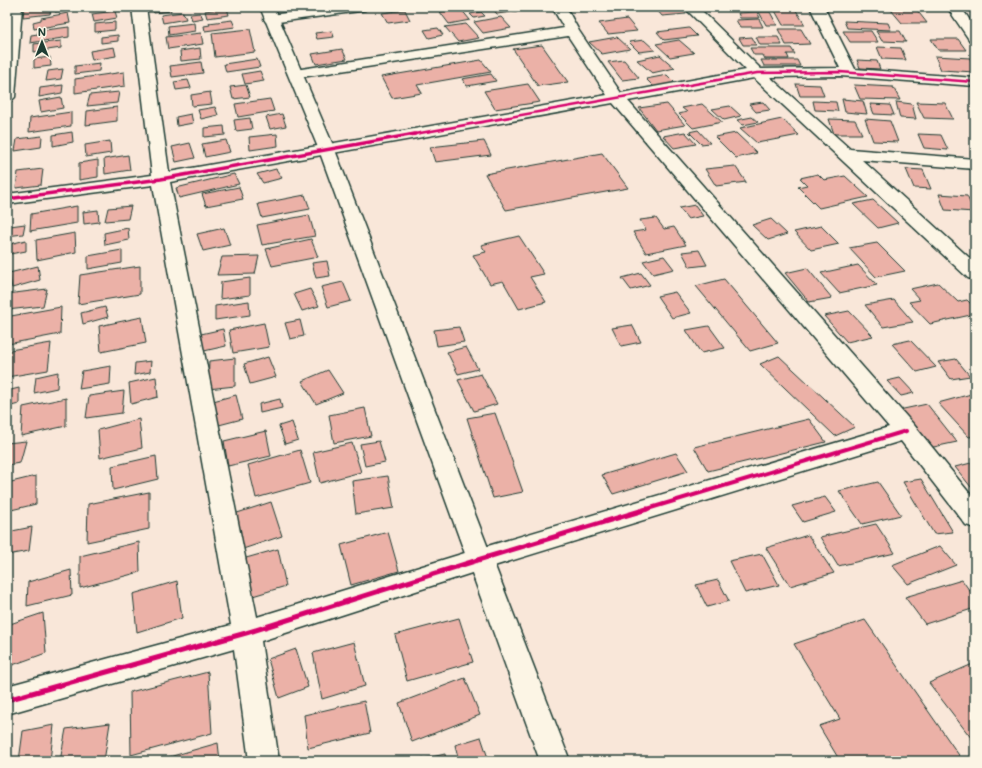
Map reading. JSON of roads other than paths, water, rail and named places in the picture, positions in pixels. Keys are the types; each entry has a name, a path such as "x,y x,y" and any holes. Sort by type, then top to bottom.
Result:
{"street":[{"path":"7,97 14,7"},
{"path":"139,7 161,179 246,633 264,761"},
{"path":"360,7 269,13 327,150 481,559 555,761"},
{"path":"559,7 572,31 617,98 906,431 975,518"},
{"path":"691,7 757,73 971,267"},
{"path":"817,7 850,73"},
{"path":"954,7 975,38"},
{"path":"295,74 572,31"},
{"path":"7,199 161,179 757,73 850,73 975,82"},
{"path":"845,154 975,164"},
{"path":"7,700 246,633 481,559 906,431"}]}
